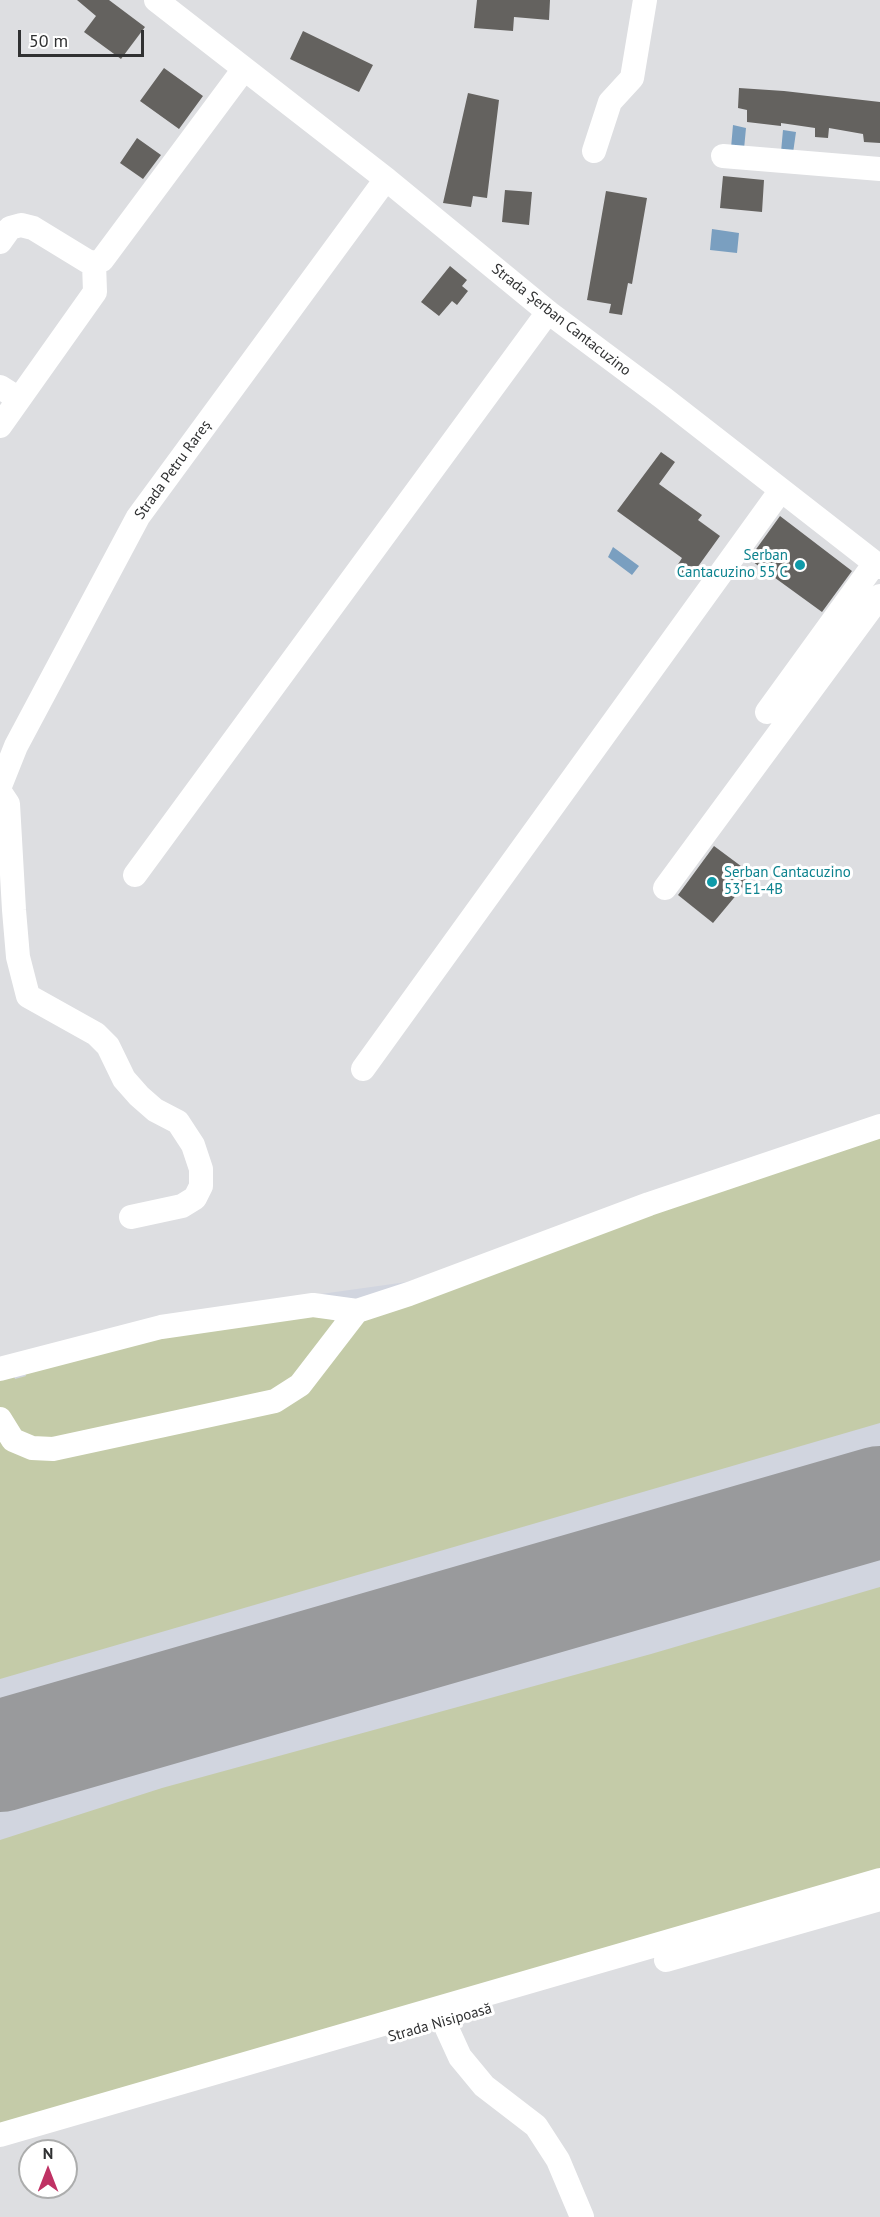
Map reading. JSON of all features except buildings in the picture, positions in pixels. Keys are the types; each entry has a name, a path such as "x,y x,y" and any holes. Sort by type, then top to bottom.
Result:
{"street":[{"name":"Strada Șerban Cantacuzino","path":"156,0 386,179 542,320 662,397 877,565"},
{"path":"594,151 610,102 632,78 645,0"},
{"path":"0,242 10,228 21,225 33,228 87,261 94,263 102,260 244,69"},
{"path":"723,156 880,169"},
{"name":"Strada Petru Rareș","path":"0,786 16,746 138,517 386,179"},
{"path":"0,426 10,393 95,292 94,263"},
{"path":"135,875 542,320"},
{"path":"363,1069 781,490"},
{"path":"767,712 877,565"},
{"path":"665,888 880,596"},
{"path":"0,792 8,804 18,957 28,996 96,1034 108,1046 124,1079 139,1096 155,1110 178,1122 194,1145 201,1169 201,1186 195,1198 182,1206 131,1217"},
{"path":"0,1369 172,1325 313,1305 357,1311 409,1294 649,1204 880,1126"},
{"path":"0,1419 13,1440 32,1448 53,1449 275,1401 300,1385 357,1311"},
{"path":"0,2135 880,1880"},
{"name":"Strada Nisipoasă","path":"0,2150 880,1899"},
{"path":"444,2022 460,2057 484,2086 536,2126 558,2160 582,2217"}],"shaded area":[{"path":"880,1121 880,1891 0,2146 0,1362 235,1306 407,1282"}],"green space":[{"path":"880,1132 880,1423 0,1679 0,1433 25,1454 277,1404 367,1315"},
{"path":"309,1312 342,1323 279,1393 61,1445 20,1437 0,1407 0,1377 13,1373 15,1379 26,1376 24,1370 136,1341"},
{"path":"880,1587 880,1876 0,2130 0,1840 162,1788 651,1654"}],"water":[{"path":"733,125 746,128 744,149 731,148"},
{"path":"783,130 796,132 793,153 781,152"},
{"path":"712,229 739,233 737,253 710,250"},
{"path":"613,547 639,566 632,575 608,557"}],"runway":[{"path":"0,1756 880,1502"}],"place":[{"name":"Serban Cantacuzino 55 C","path":"800,565"},
{"name":"Serban Cantacuzino 53 E1-4B","path":"712,882"}]}
